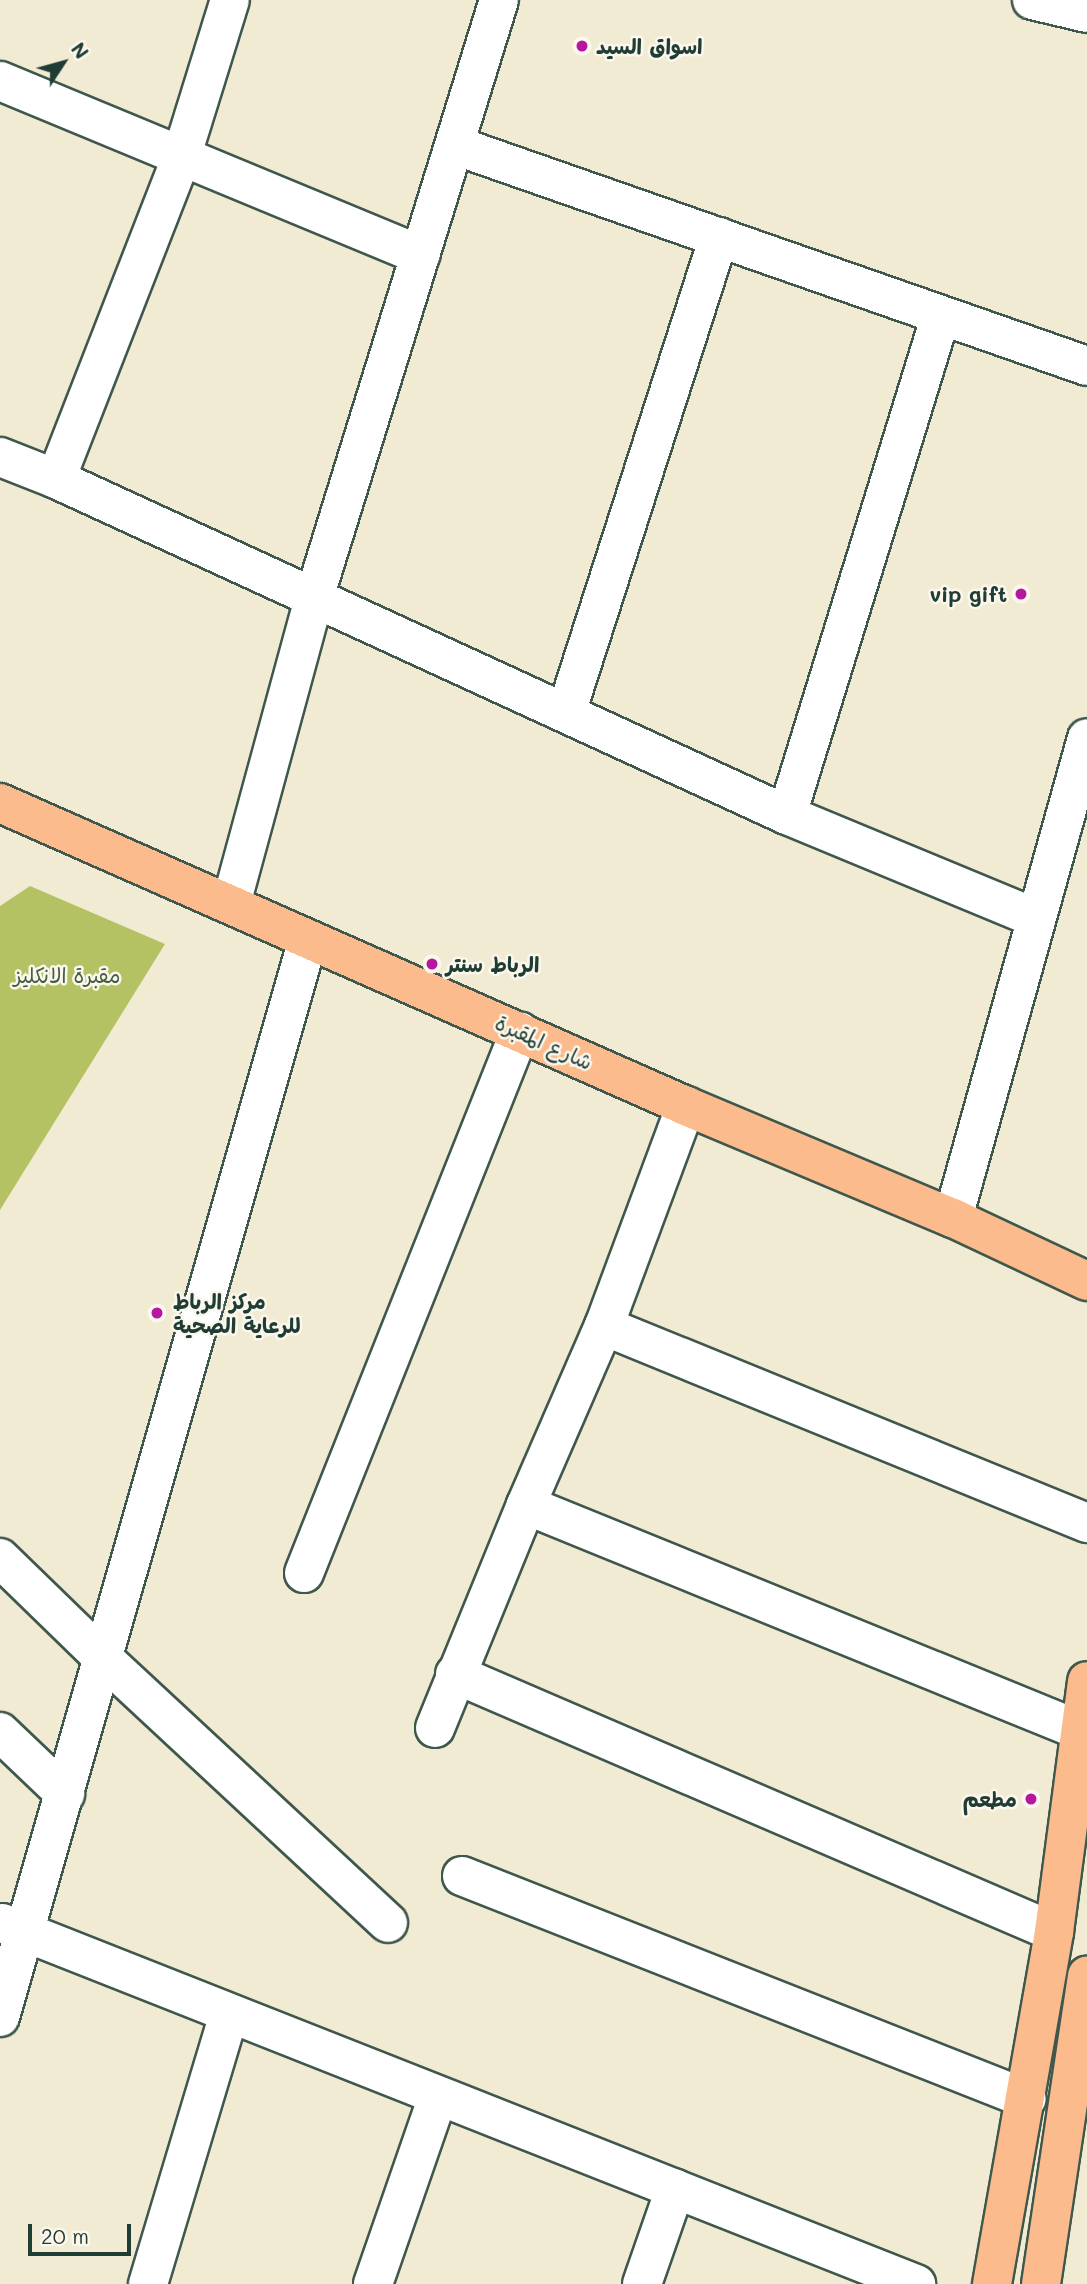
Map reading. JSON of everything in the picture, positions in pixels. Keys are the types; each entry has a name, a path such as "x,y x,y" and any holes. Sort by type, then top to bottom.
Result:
{"main road":[{"name":"شارع المقبرة","path":"0,803 686,1106 953,1217 1087,1281"},
{"path":"992,2284 1027,2099 1054,1932 1087,1681"},
{"path":"1041,2284 1080,2069 1087,1975"}],"street":[{"path":"56,479 181,158 230,0"},
{"path":"231,904 314,598 420,255 457,146 499,0"},
{"path":"1032,0 1087,13"},
{"path":"0,81 420,255"},
{"path":"457,146 1087,366"},
{"path":"566,713 719,237"},
{"path":"787,815 941,315"},
{"path":"0,457 56,479 787,815 1036,918"},
{"path":"953,1217 1087,738"},
{"path":"0,2017 13,1928 65,1794 308,939"},
{"path":"304,1573 520,1031"},
{"path":"435,1728 526,1505 604,1326 686,1106"},
{"path":"604,1326 1087,1523"},
{"path":"526,1505 1079,1730"},
{"path":"0,1558 103,1658 388,1923"},
{"path":"455,1674 1054,1932"},
{"path":"0,1732 65,1794"},
{"path":"463,1876 1027,2099"},
{"path":"13,1928 916,2284"},
{"path":"148,2284 229,2014"},
{"path":"373,2284 438,2096"},
{"path":"642,2284 675,2189"}],"green space":[{"name":"مقبرة الانكليز","path":"30,886 165,944 0,1210 0,906"}],"place":[{"name":"اسواق السيد","path":"582,46"},
{"name":"vip gift","path":"1021,594"},
{"name":"الرباط سنتر","path":"432,964"},
{"name":"مركز الرباط للرعاية الصحية","path":"157,1313"},
{"name":"مطعم","path":"1031,1799"}]}
